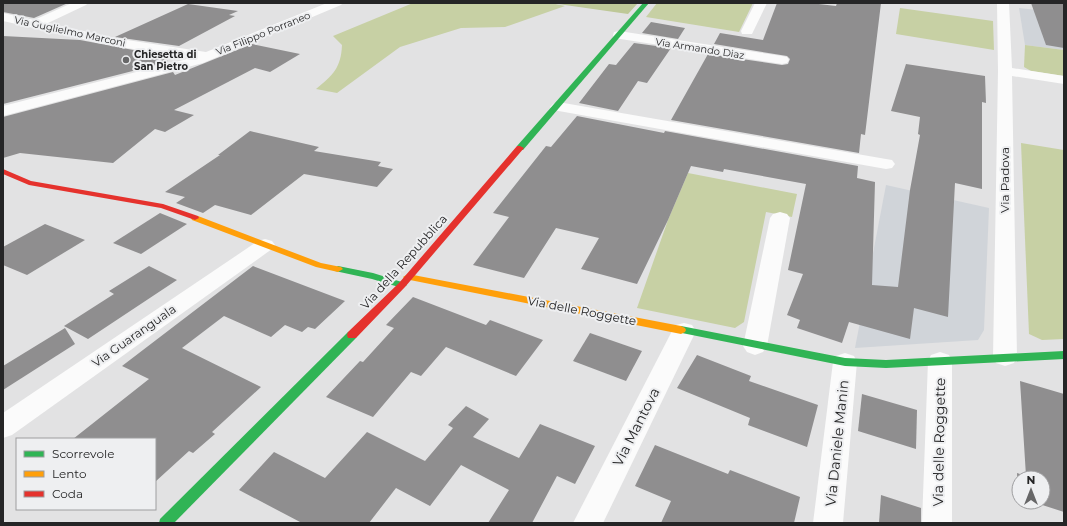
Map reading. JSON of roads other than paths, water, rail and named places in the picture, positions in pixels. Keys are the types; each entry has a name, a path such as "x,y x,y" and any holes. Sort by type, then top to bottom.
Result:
{"street":[{"path":"36,24 82,3"},
{"name":"Via Filippo Porraneo","path":"3,111 198,60 337,3"},
{"name":"Via della Repubblica","path":"165,523 405,281 558,107 646,3"},
{"path":"747,31 760,3"},
{"name":"Via Padova","path":"1003,3 1005,71 1005,357"},
{"name":"Via Guglielmo Marconi","path":"3,17 114,42 208,56"},
{"name":"Via Armando Diaz","path":"619,35 782,60"},
{"path":"1005,71 1064,80"},
{"path":"558,107 886,164"},
{"path":"3,171 29,183 163,206 319,265 405,281"},
{"path":"755,346 780,218"},
{"name":"Via Guaranguala","path":"3,427 265,245"},
{"name":"Via delle Roggette","path":"405,281 684,331 755,346 845,362 886,364 1064,354"},
{"name":"Via Mantova","path":"588,523 684,331"},
{"name":"Via delle Roggette","path":"937,523 940,361"},
{"name":"Via Daniele Manin","path":"828,523 845,362"}],"place":[{"name":"Chiesetta di San Pietro","path":"126,60"}]}
